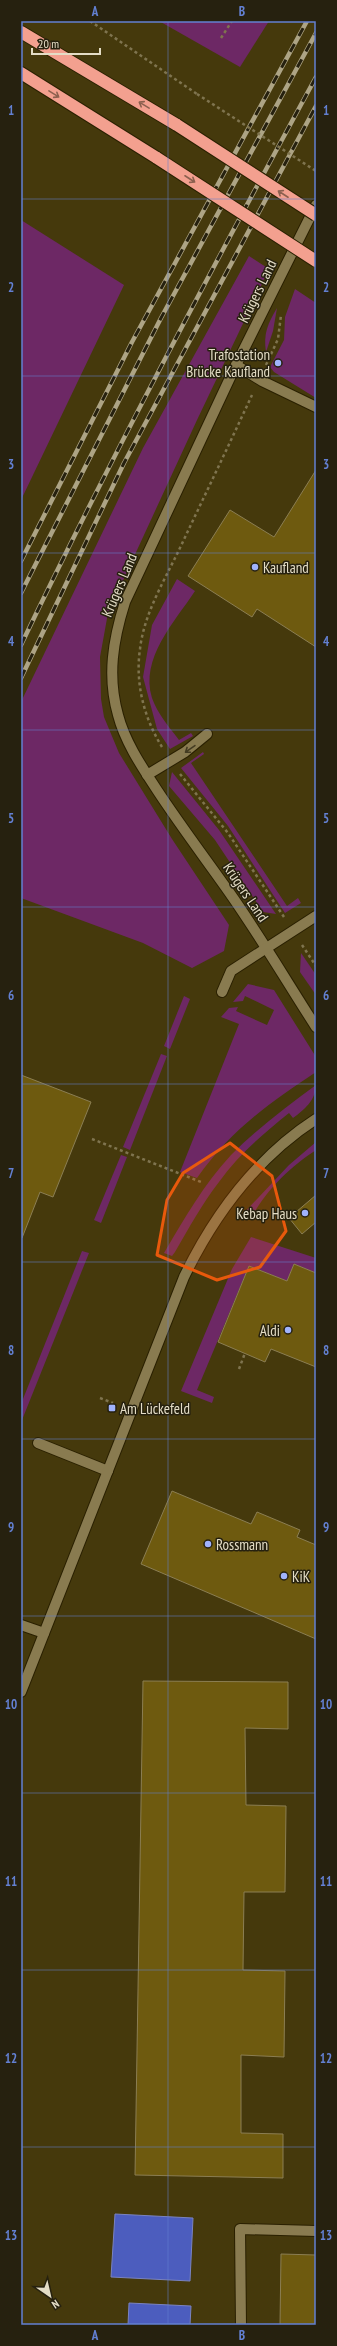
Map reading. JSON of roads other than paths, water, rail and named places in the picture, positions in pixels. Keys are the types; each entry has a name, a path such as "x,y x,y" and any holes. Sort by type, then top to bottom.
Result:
{"highway":[{"path":"21,32 177,125 316,215"},
{"path":"21,73 157,158 316,261"}],"street":[{"name":"Krügers Land","path":"316,205 236,365 125,602 116,630 111,660 113,691 118,716 128,742 147,775 266,949 316,1027"},
{"path":"236,365 259,379 316,407"},
{"path":"147,775 197,744 207,734"},
{"path":"222,992 231,971 316,916"},
{"path":"21,1692 184,1277 198,1248 219,1213 239,1187 263,1161 301,1129 316,1119"},
{"path":"38,1443 108,1471"},
{"path":"21,1625 44,1633"},
{"path":"241,2325 240,2230 316,2230"}],"water":[{"path":"115,2214 193,2218 190,2281 111,2277"},
{"path":"129,2303 191,2306 190,2325 128,2325"}],"railway":[{"path":"21,561 132,342 307,21"},
{"path":"21,593 161,318 316,33"},
{"path":"21,645 128,430 316,77"},
{"path":"21,678 124,463 316,106"}],"place":[{"name":"Trafostation Brücke Kaufland","path":"278,363"},
{"name":"Kaufland","path":"255,567"},
{"name":"Kebap Haus","path":"305,1213"},
{"name":"Aldi","path":"288,1330"},
{"name":"Am Lückefeld","path":"112,1408"},
{"name":"Rossmann","path":"208,1544"},
{"name":"KiK","path":"284,1576"}]}
